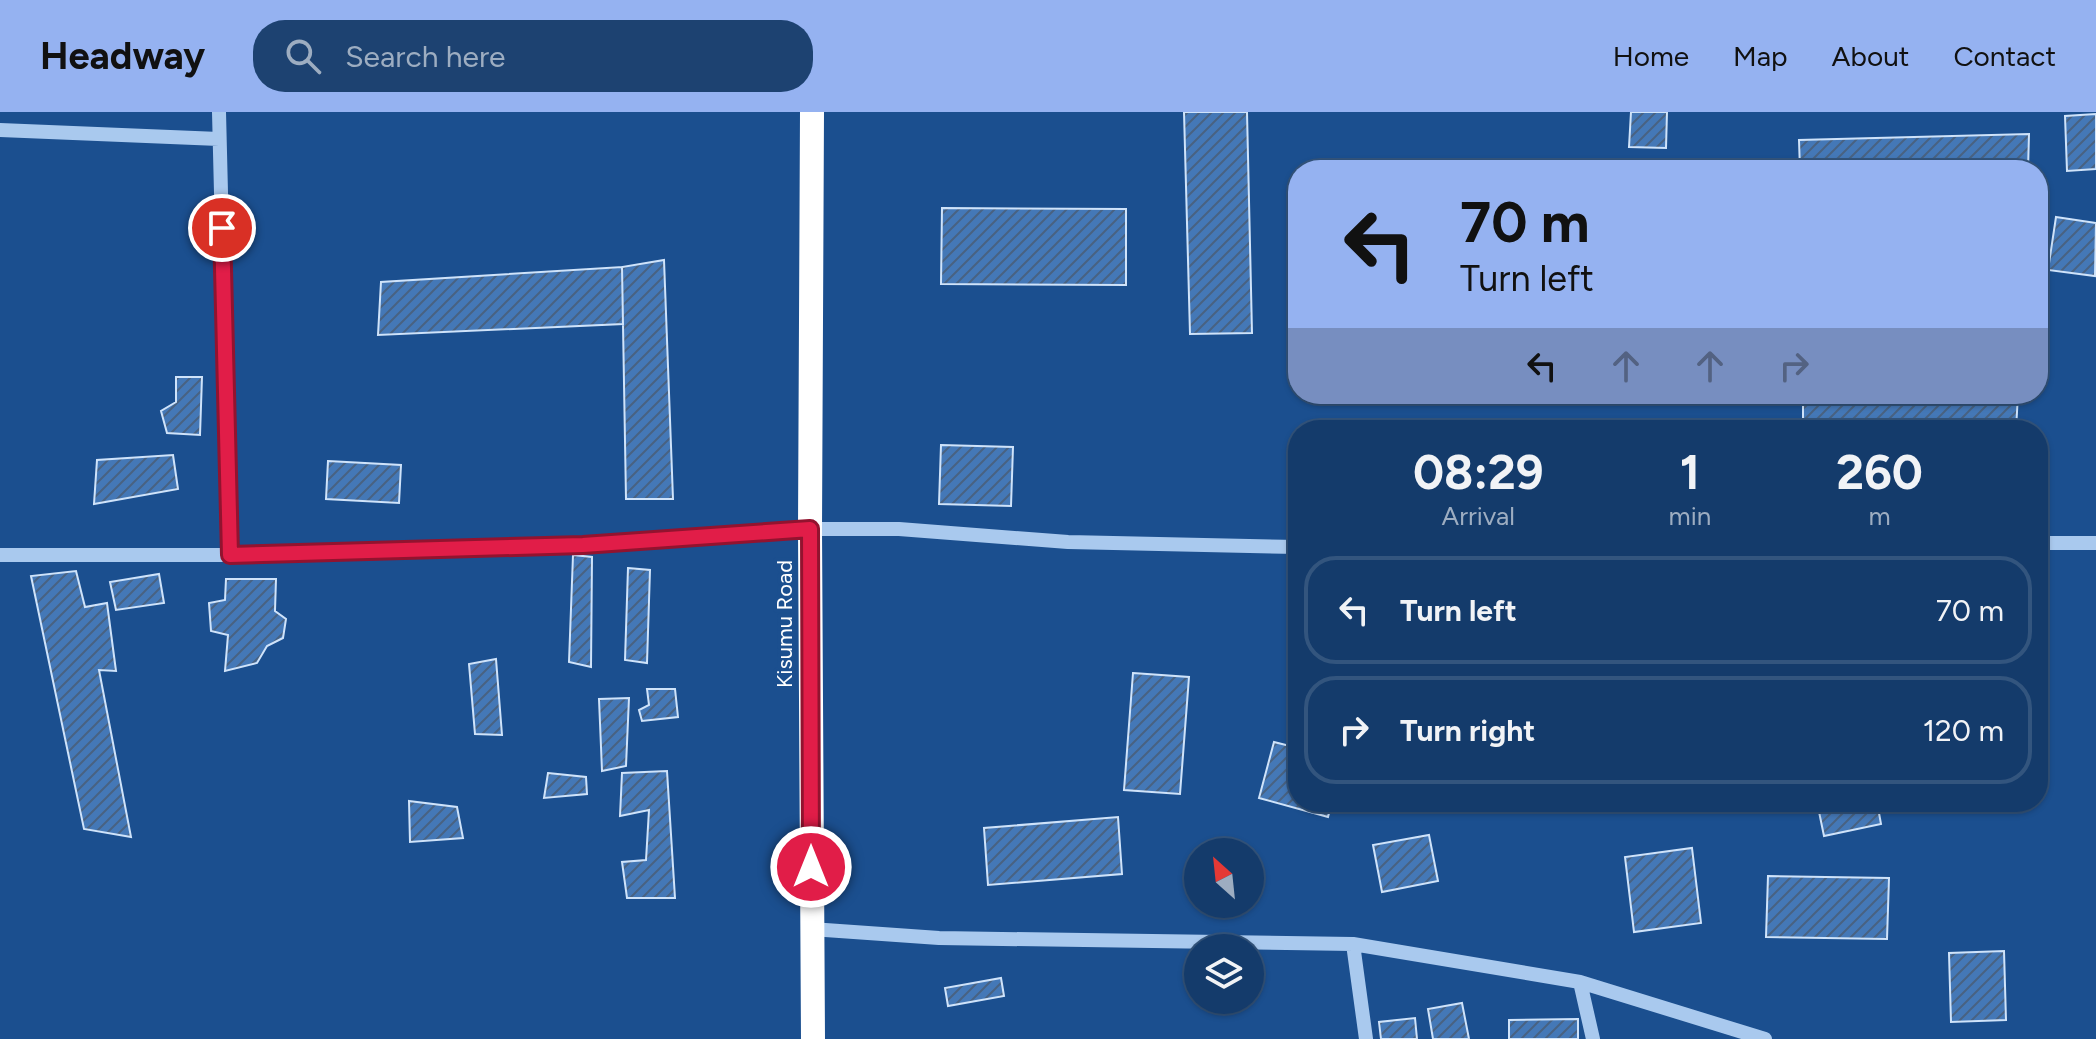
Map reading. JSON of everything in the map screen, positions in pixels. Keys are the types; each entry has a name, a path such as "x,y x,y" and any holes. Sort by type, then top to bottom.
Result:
{"highway":[{"name":"Kisumu Road","path":"812,112 810,529 813,1039"}],"street":[{"path":"219,112 230,555"},
{"path":"0,130 219,139"},
{"path":"0,555 230,555 583,545 810,529 899,529 1068,542 1288,547"},
{"path":"2048,543 2096,543"},
{"path":"811,929 939,938 1353,944 1580,982 1765,1039"},
{"path":"1353,944 1366,1039"},
{"path":"1580,982 1593,1039"}],"building":[{"path":"1184,112 1247,112 1252,333 1190,334"},
{"path":"1631,112 1667,112 1666,148 1629,147"},
{"path":"2096,114 2096,169 2067,171 2065,116"},
{"path":"2029,134 2028,160 1800,160 1799,140"},
{"path":"942,208 1126,209 1126,285 941,284"},
{"path":"2056,217 2096,223 2095,276 2048,270"},
{"path":"664,260 673,499 626,499 622,267"},
{"path":"622,267 623,324 378,335 381,282"},
{"path":"176,377 202,377 200,435 167,433 161,411 176,402"},
{"path":"1803,404 2017,404 2017,420 1803,420"},
{"path":"941,445 1013,447 1011,506 939,504"},
{"path":"173,455 178,489 94,504 97,460"},
{"path":"328,461 401,465 399,503 326,499"},
{"path":"573,555 592,557 591,667 569,662"},
{"path":"628,568 650,570 647,663 625,660"},
{"path":"76,571 85,607 107,603 116,671 99,670 131,837 84,829 31,576"},
{"path":"159,574 164,603 116,610 110,582"},
{"path":"226,579 276,579 275,611 286,619 283,638 267,646 257,663 225,671 228,635 211,631 209,603 225,600"},
{"path":"496,659 502,735 475,734 469,664"},
{"path":"1133,673 1189,677 1180,794 1124,790"},
{"path":"647,689 675,689 678,717 642,721 639,710 649,705"},
{"path":"629,698 626,766 602,771 599,699"},
{"path":"1274,742 1288,746 1288,806 1259,798"},
{"path":"667,771 675,898 627,898 622,862 646,860 649,810 620,816 622,773"},
{"path":"548,773 586,777 587,794 544,798"},
{"path":"409,801 457,807 463,838 410,842"},
{"path":"1310,812 1329,812 1328,817"},
{"path":"1819,812 1879,812 1881,824 1824,836"},
{"path":"1118,817 1122,874 988,885 984,828"},
{"path":"1429,835 1438,881 1382,892 1373,845"},
{"path":"1692,848 1701,923 1634,932 1625,857"},
{"path":"1768,876 1889,878 1887,939 1766,937"},
{"path":"2004,951 2006,1020 1951,1022 1949,953"},
{"path":"1001,978 1004,996 948,1006 945,988"},
{"path":"1462,1003 1469,1039 1433,1039 1428,1009"},
{"path":"1415,1018 1417,1039 1381,1039 1379,1022"},
{"path":"1578,1019 1578,1039 1509,1039 1509,1020"}],"route":[{"path":"222,228 230,555 583,545 810,529 811,867"}]}
